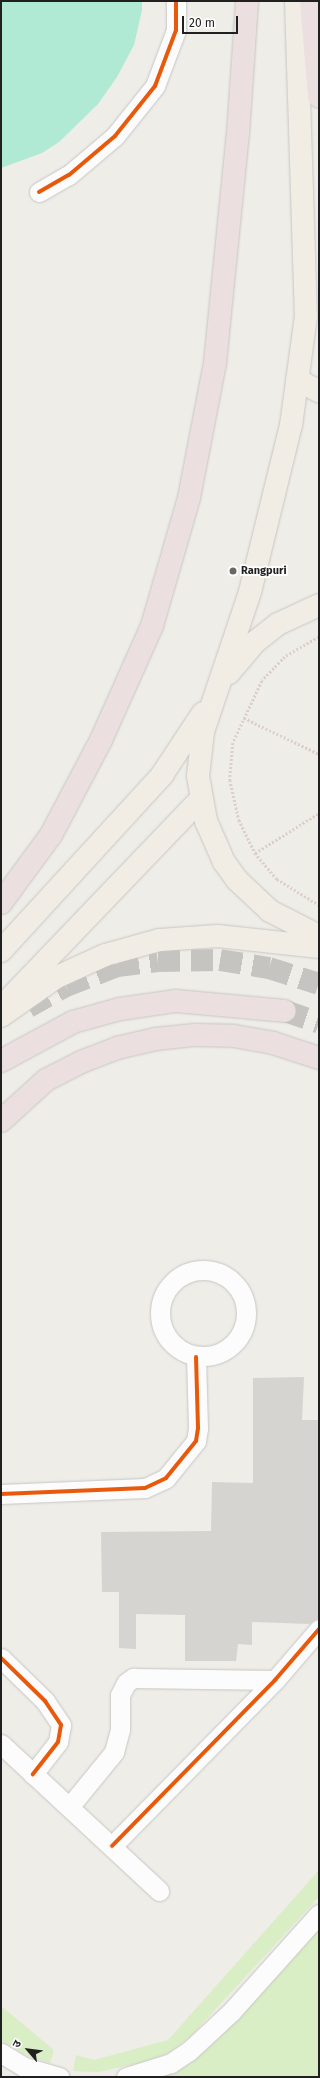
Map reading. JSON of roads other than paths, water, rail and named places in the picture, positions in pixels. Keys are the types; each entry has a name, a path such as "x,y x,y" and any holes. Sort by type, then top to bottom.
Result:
{"highway":[{"path":"1,903 51,835 100,740 152,626 188,498 214,363 238,134 247,1"},
{"path":"311,1 319,98"},
{"path":"1,1062 73,1022 120,1009 176,1001 285,1011"},
{"path":"1,1121 46,1080 81,1062 117,1048 156,1039 234,1036 273,1042 319,1058"}],"main road":[{"path":"296,1 312,309 297,380 291,425 250,592 219,689 209,710 199,754 201,799 214,842 237,880 270,911 319,936"},
{"path":"297,380 319,391"},
{"path":"1,951 162,775 235,664 255,642 278,624 319,605"},
{"path":"1,1008 201,799"},
{"path":"1,1016 57,977 105,955 160,940 218,936 319,947"}],"street":[{"path":"39,192 70,175 115,136 155,86 176,30 176,1"},
{"path":"206,1270 223,1274 236,1285 244,1300 246,1317 242,1334 231,1347 216,1355 196,1357 182,1352 169,1342 161,1327 159,1310 164,1293 174,1280 189,1272 206,1270"},
{"path":"1,1494 145,1488 166,1478 196,1442 198,1428 196,1357"},
{"path":"112,1846 275,1680 319,1629"},
{"path":"1,1658 45,1701 61,1725 58,1742 33,1774"},
{"path":"70,1806 114,1752 120,1730 120,1695 126,1683 133,1678 275,1680"},
{"path":"1,1744 70,1806 160,1891"},
{"path":"126,2077 171,2063 195,2047 231,2012 319,1914"},
{"path":"1,2053 24,2067 60,2077"}],"tunnel":[{"path":"28,1007 66,986 117,966 158,961 220,960 269,968 319,984"},
{"path":"285,1011 319,1023"}],"place":[{"name":"Rangpuri","path":"233,571"}]}
